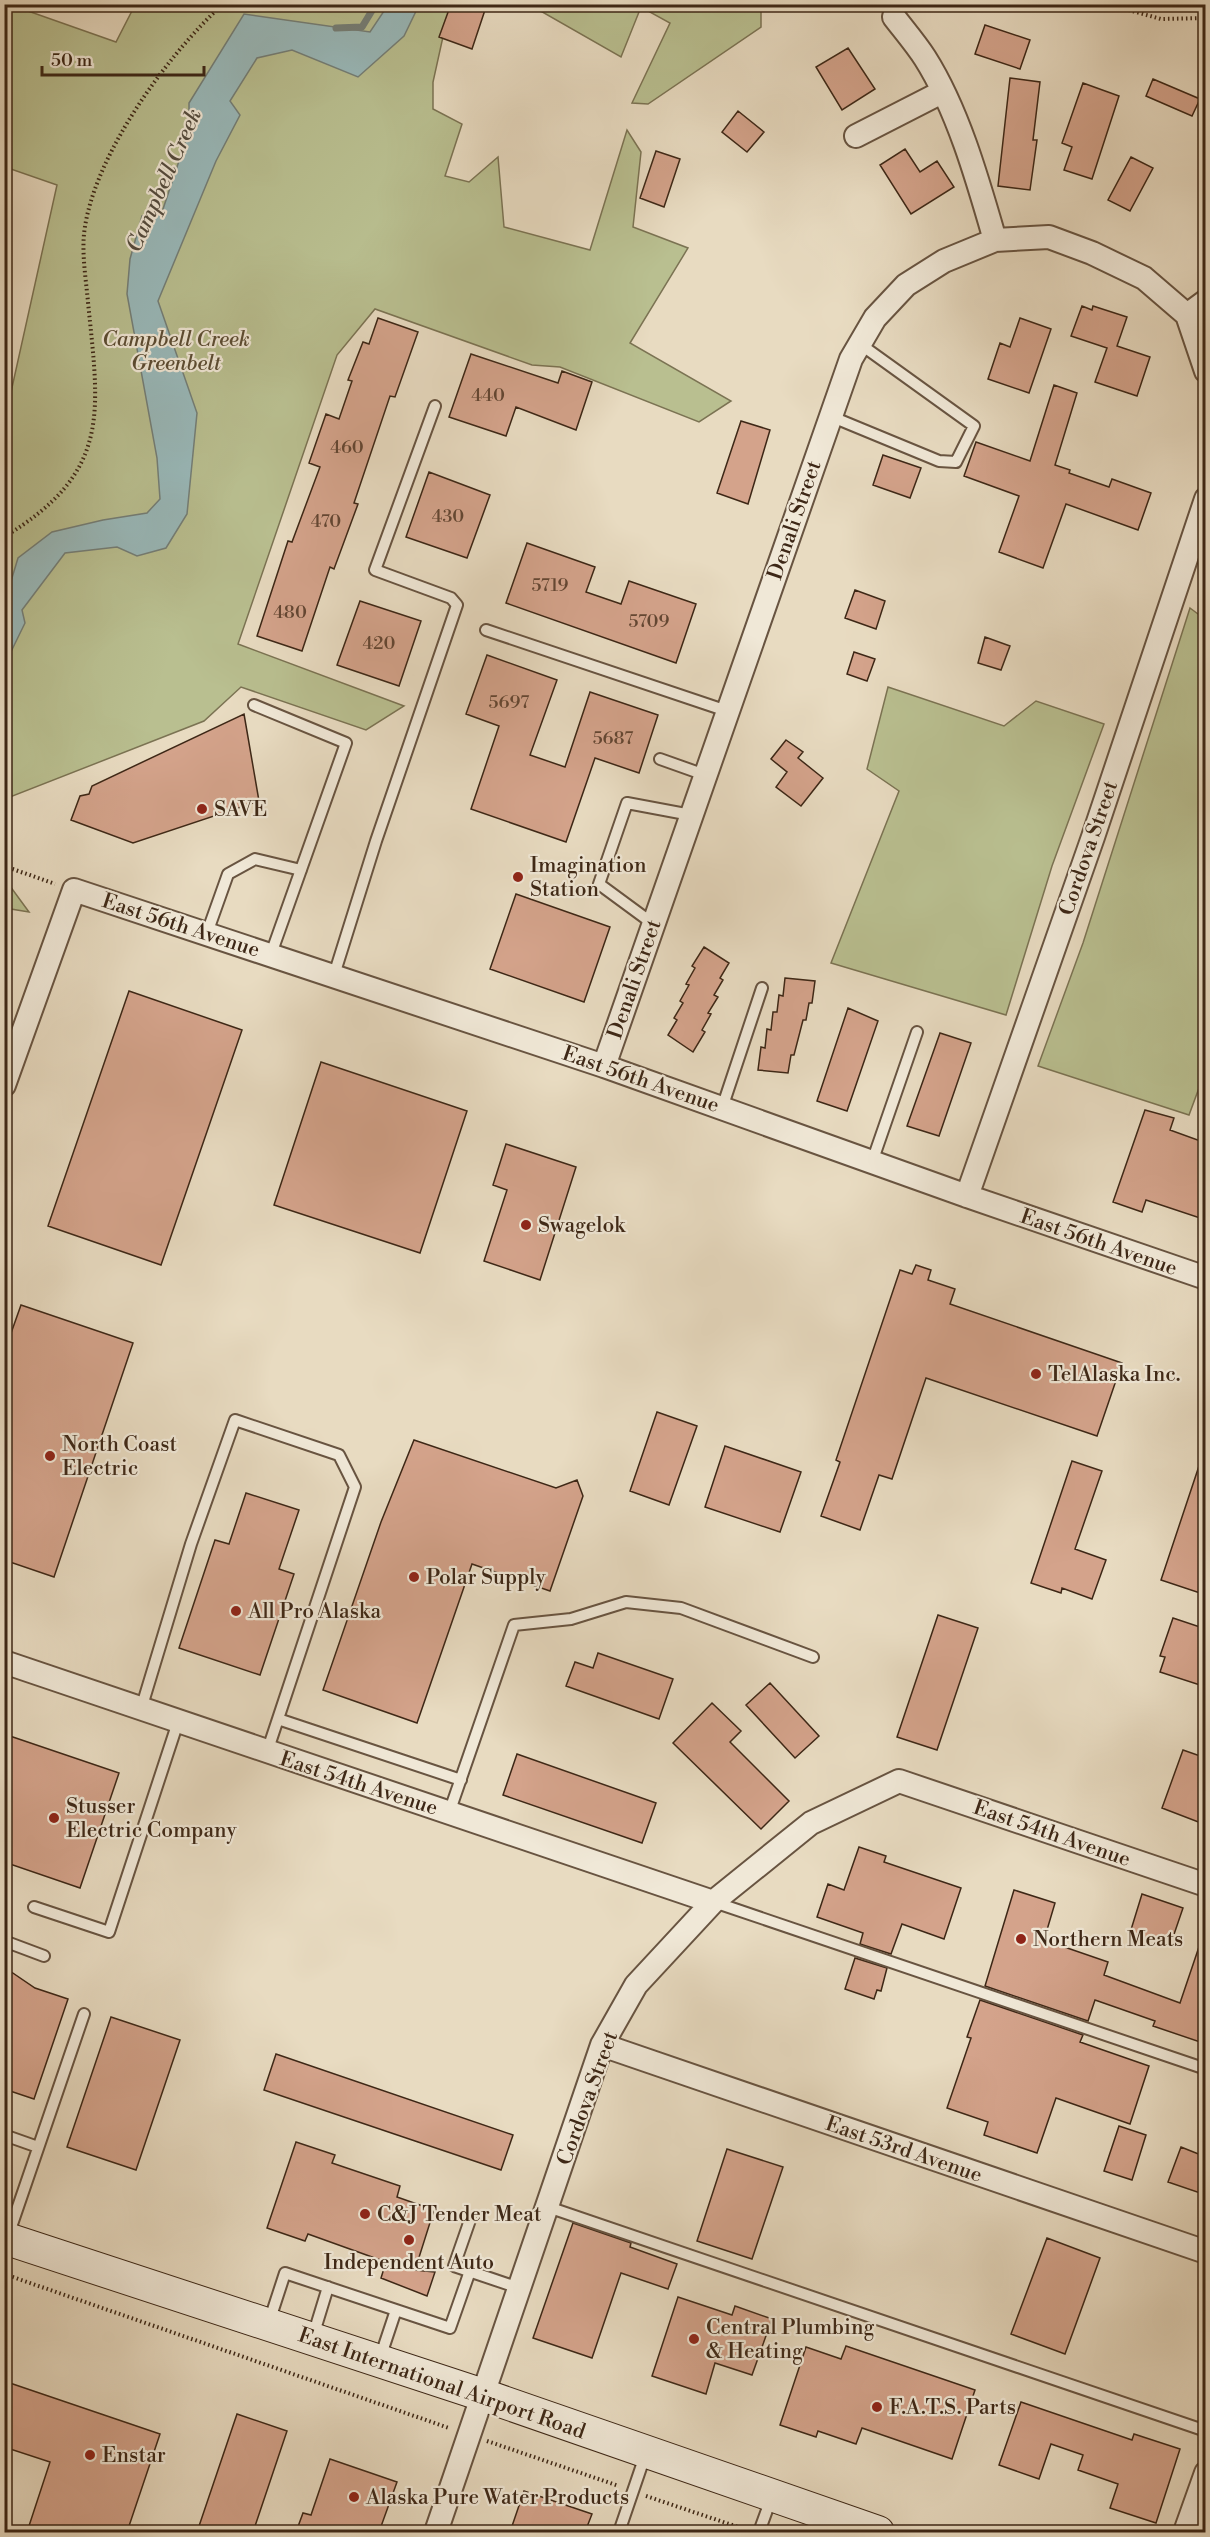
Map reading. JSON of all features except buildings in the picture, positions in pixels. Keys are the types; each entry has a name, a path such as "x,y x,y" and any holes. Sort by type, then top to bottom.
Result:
{"main road":[{"name":"East International Airport Road","path":"6,2238 483,2395 878,2532"}],"street":[{"path":"894,17 925,58 942,92 975,171 995,240"},
{"path":"856,136 942,92"},
{"name":"Denali Street","path":"604,1065 851,359 875,318 906,285 944,261 995,240 1049,237 1092,253 1144,278 1187,315"},
{"path":"1206,301 1187,315 1206,370"},
{"name":"Cordova Street","path":"967,1196 1093,837 1206,499"},
{"path":"4,1085 74,890"},
{"name":"East 56th Avenue","path":"74,890 604,1065 967,1196 1206,1278"},
{"name":"East 54th Avenue","path":"4,1662 267,1753 714,1902"},
{"name":"Cordova Street","path":"436,2532 603,2045 636,1985 714,1902 811,1822 899,1780"},
{"name":"East 54th Avenue","path":"899,1780 1206,1885"},
{"name":"East 53rd Avenue","path":"603,2045 1206,2252"},
{"path":"1185,2532 1206,2473"}],"lane":[{"path":"830,417 939,461 956,462 974,426 860,344"},
{"path":"334,975 376,841 457,605 451,598 375,570 435,405"},
{"path":"486,630 727,711"},
{"path":"254,705 346,743 271,954"},
{"path":"660,759 705,775"},
{"path":"652,923 599,884 627,803 691,815"},
{"path":"207,933 228,874 255,860 301,870"},
{"path":"722,1108 762,988"},
{"path":"872,1162 917,1032"},
{"path":"141,1709 191,1544 235,1420 339,1455 355,1487 267,1753"},
{"path":"449,1813 514,1625 571,1619 626,1602 681,1608 813,1657"},
{"path":"278,1719 461,1780"},
{"path":"34,1907 109,1932 178,1722"},
{"path":"714,1902 1206,2069"},
{"path":"4,1941 44,1956"},
{"path":"6,2238 84,2014"},
{"path":"4,2135 38,2147"},
{"path":"548,2207 1206,2431"},
{"path":"470,2220 454,2266 519,2288"},
{"path":"268,2324 285,2273 450,2328 470,2271"},
{"path":"312,2339 328,2287"},
{"path":"379,2361 396,2310"},
{"path":"619,2532 647,2452"},
{"path":"759,2532 772,2495"}],"path":[{"path":"4,537 52,503 72,481 89,450 95,422 95,393 84,265 84,234 90,200 118,141 154,80 182,46 223,4"},
{"path":"1107,4 1161,19 1206,18"},
{"path":"4,866 74,890"},
{"path":"4,2274 753,2532"}],"green space":[{"path":"1205,4 1205,6 1164,11 1135,5"},
{"name":"Campbell Creek Greenbelt","path":"5,5 11,5 116,42 135,5 450,5 433,82 433,109 462,124 445,176 469,182 498,157 504,227 590,250 627,130 641,152 633,227 688,248 630,343 731,401 699,422 560,367 532,365 375,309 337,355 238,644 404,706 366,730 241,687 204,721 5,799 5,419 57,185 5,167"},
{"path":"530,5 761,5 761,27 648,104 632,103 670,23 641,7 621,57"},
{"path":"1190,608 1206,620 1206,1069 1189,1115 1038,1066 1083,943"},
{"path":"888,687 1004,726 1036,701 1104,724 1052,866 1006,1015 831,963 899,791 867,769"},
{"path":"5,882 10,886 29,912 5,908"}],"water":[{"path":"388,5 419,5 404,36 358,77 292,50 257,58 230,101 240,115 216,161 158,301 197,413 187,514 166,548 137,556 117,547 65,553 22,610 25,623 5,664 5,601 18,558 52,532 147,513 160,499 157,458 127,294 130,259 142,216 162,212 189,131 189,103 244,14 370,32"}],"waterway":[{"name":"Campbell Creek","path":"336,28 362,27 376,4"}],"place":[{"name":"SAVE","path":"202,809"},
{"name":"Imagination Station","path":"518,877"},
{"name":"Swagelok","path":"526,1225"},
{"name":"TelAlaska Inc.","path":"1036,1374"},
{"name":"North Coast Electric","path":"50,1456"},
{"name":"Polar Supply","path":"414,1577"},
{"name":"All Pro Alaska","path":"236,1611"},
{"name":"Stusser Electric Company","path":"54,1818"},
{"name":"Northern Meats","path":"1021,1939"},
{"name":"C&J Tender Meat","path":"365,2214"},
{"name":"Independent Auto","path":"409,2240"},
{"name":"Central Plumbing & Heating","path":"694,2339"},
{"name":"F.A.T.S. Parts","path":"877,2407"},
{"name":"Enstar","path":"90,2455"},
{"name":"Alaska Pure Water Products","path":"354,2497"}]}
